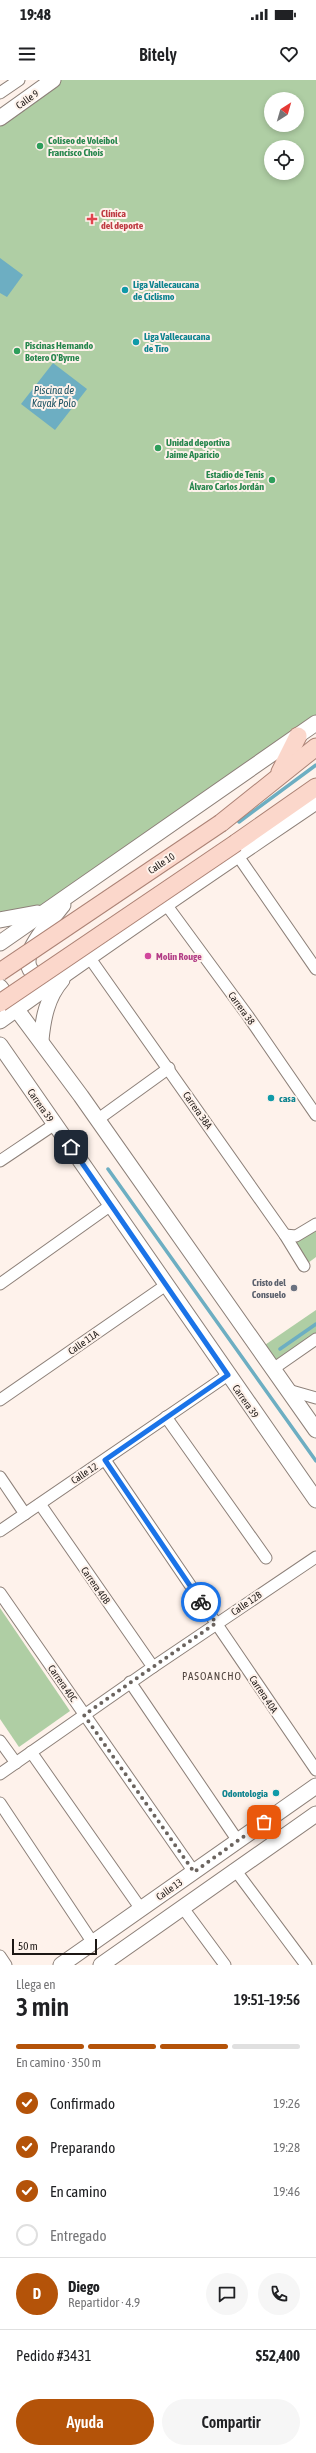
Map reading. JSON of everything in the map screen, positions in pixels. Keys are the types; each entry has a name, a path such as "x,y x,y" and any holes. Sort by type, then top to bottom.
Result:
{"main road":[{"name":"Calle 9","path":"0,105 36,80"},
{"name":"Calle 9","path":"0,118 54,80"},
{"path":"0,943 316,723"},
{"path":"279,774 298,736"},
{"name":"Calle 10","path":"0,972 220,823 279,774 316,747"},
{"path":"0,1021 242,848 270,820 316,787"},
{"path":"285,810 316,801"},
{"path":"0,1003 316,801"},
{"path":"59,978 48,978 36,975 28,966 27,956 34,942 74,891"},
{"path":"0,920 41,912 58,902"},
{"path":"41,1040 44,1016 50,998 60,982 73,969"},
{"path":"0,987 41,1040 316,1430"},
{"path":"0,996 0,1008"},
{"name":"Carrera 39","path":"0,1045 316,1500"},
{"name":"Calle 13","path":"61,1965 316,1786"},
{"path":"102,1965 316,1814"}],"street":[{"name":"Calle 9","path":"0,93 19,80"},
{"path":"242,848 316,968"},
{"name":"Carrera 38","path":"165,903 248,1016 316,1115"},
{"name":"Carrera 38A","path":"89,957 169,1068 285,1235 304,1266"},
{"path":"97,1120 169,1068"},
{"path":"0,1161 55,1124"},
{"path":"0,1284 111,1204"},
{"path":"285,1235 296,1236 316,1224"},
{"name":"Calle 11A","path":"0,1400 166,1285"},
{"path":"273,1369 316,1339"},
{"name":"Calle 12","path":"0,1531 228,1375"},
{"path":"288,1390 316,1398"},
{"path":"166,1417 266,1558"},
{"name":"Carrera 40A","path":"105,1460 316,1770"},
{"path":"0,1477 25,1514"},
{"name":"Carrera 40B","path":"40,1504 153,1667"},
{"name":"Calle 12B","path":"0,1774 130,1682 316,1557"},
{"name":"Carrera 40C","path":"0,1593 194,1872"},
{"path":"130,1682 238,1841"},
{"path":"0,1741 16,1763"},
{"path":"31,1752 141,1909"},
{"path":"0,1803 93,1943"},
{"path":"236,1871 306,1965"},
{"path":"183,1908 224,1965"},
{"path":"0,1956 6,1965"}],"green space":[{"name":"Unidad deportiva Jaime Aparicio","path":"53,80 316,80 316,723 58,902 0,920 0,118"},
{"path":"316,1224 316,1257 304,1266 285,1235"},
{"path":"316,1310 316,1339 273,1369 259,1349"},
{"path":"0,1608 70,1711 19,1747 0,1719"}],"water":[{"path":"0,258 23,275 7,297 0,293"},
{"name":"Piscina de Kayak Polo","path":"53,363 87,389 55,430 21,404"}],"waterway":[{"path":"239,822 316,765"},
{"path":"108,1169 316,1461"},
{"path":"280,1349 316,1324"}],"way so far":[{"path":"201,1602 216,1623 84,1715 194,1872 264,1822"}],"place":[{"name":"Coliseo de Voleibol Francisco Chois","path":"40,146"},
{"name":"Clínica del deporte","path":"92,219"},
{"name":"Liga Vallecaucana de Ciclismo","path":"125,290"},
{"name":"Liga Vallecaucana de Tiro","path":"136,342"},
{"name":"Piscinas Hernando Botero O'Byrne","path":"17,351"},
{"name":"Unidad deportiva Jaime Aparicio","path":"158,448"},
{"name":"Estadio de Tenis Álvaro Carlos Jordán","path":"272,480"},
{"name":"Molin Rouge","path":"148,956"},
{"name":"casa","path":"271,1098"},
{"name":"Cristo del Consuelo","path":"294,1288"},
{"name":"Odontologia","path":"276,1793"}],"district":[{"name":"PASOANCHO","path":"212,1676"}],"route":[{"path":"71,1147 220,1361 228,1375 105,1460 201,1602"}]}
